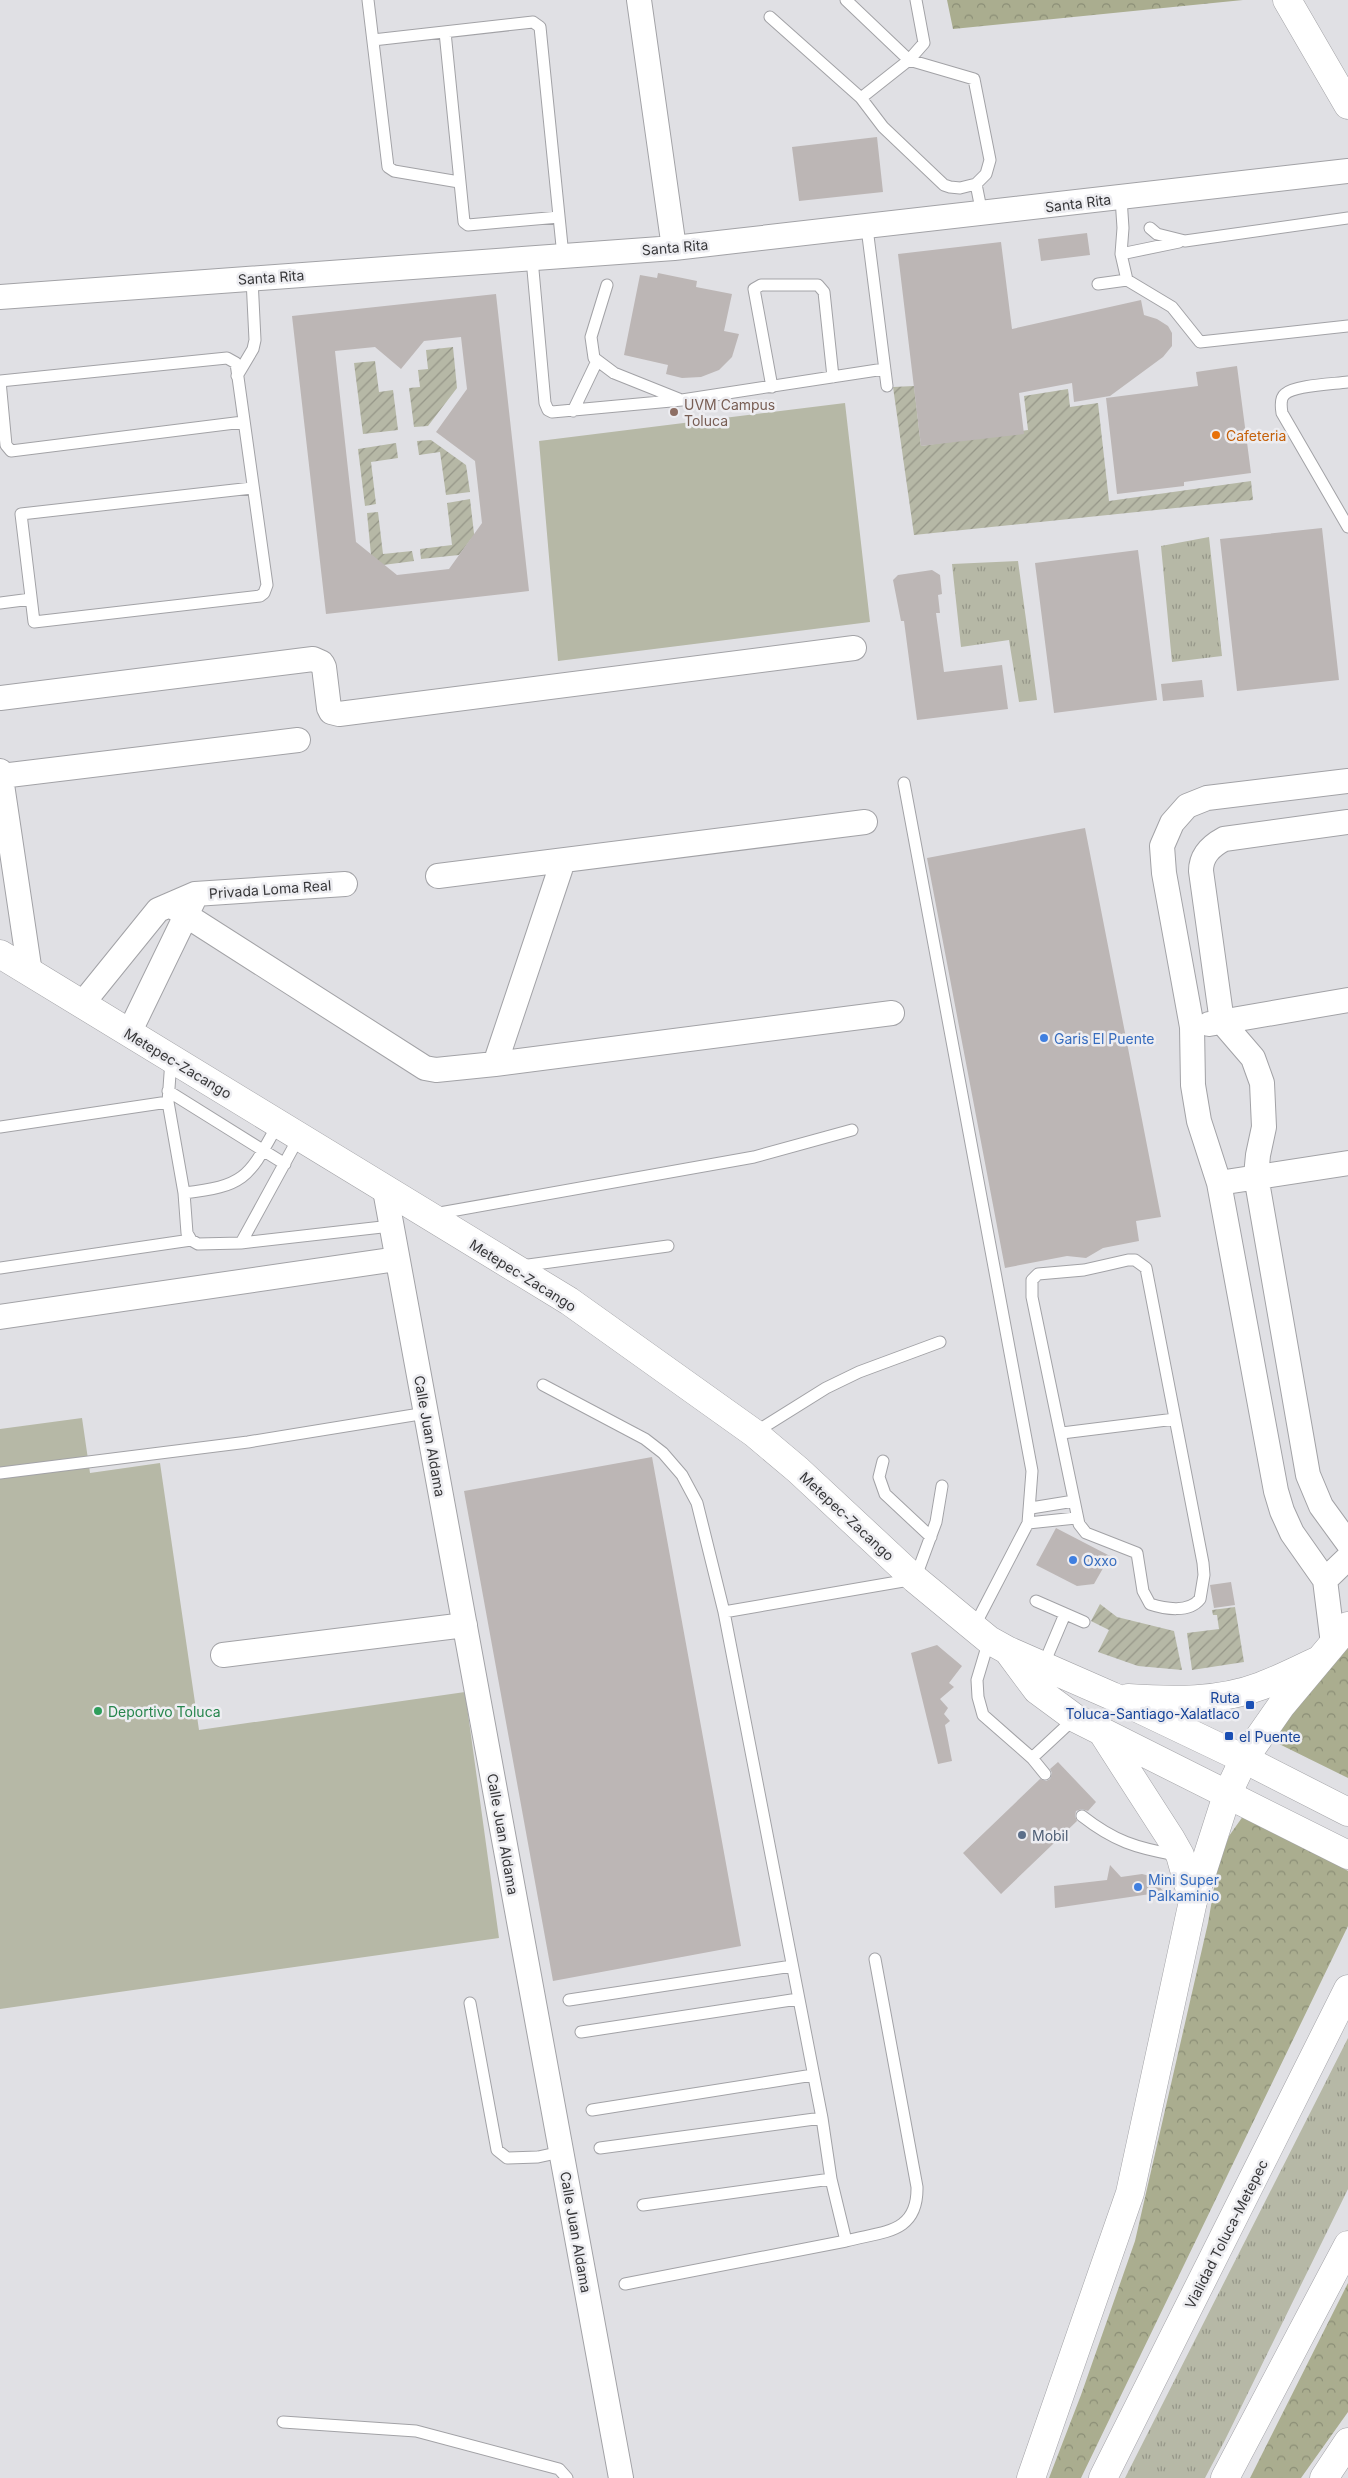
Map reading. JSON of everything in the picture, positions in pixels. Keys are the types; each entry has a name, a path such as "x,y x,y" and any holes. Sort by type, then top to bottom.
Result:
{"main road":[{"path":"1287,0 1348,105"},
{"name":"Metepec-Zacango","path":"0,954 569,1301 754,1433 798,1470 915,1579 990,1639 1037,1690 1075,1718 1348,1856"},
{"name":"Metepec-Zacango","path":"990,1639 1043,1666 1112,1696 1244,1759 1348,1812"},
{"path":"1112,1696 1164,1701 1195,1700 1237,1694 1275,1681 1333,1644"},
{"path":"1031,2478 1130,2193 1194,1901 1227,1796 1244,1759 1281,1706 1333,1644"},
{"path":"1103,1733 1157,1814 1180,1855 1194,1901"},
{"name":"Vialidad Toluca-Metepec","path":"1103,2478 1348,1989"},
{"path":"1226,2478 1348,2245"},
{"path":"1324,2478 1348,2442"}],"street":[{"path":"639,0 674,248"},
{"name":"Santa Rita","path":"0,297 674,248 867,228 1348,171"},
{"path":"0,698 313,659 322,662 329,708 334,713 339,714 854,648"},
{"path":"1,776 298,740"},
{"path":"0,771 30,973"},
{"path":"1333,1644 1325,1580 1292,1532 1282,1511 1276,1491 1219,1183 1199,1121 1193,1086 1192,1027 1164,872 1162,846 1172,823 1187,806 1208,798 1348,781"},
{"path":"438,876 865,822"},
{"path":"1348,822 1224,839 1213,845 1201,862 1222,1022 1253,1058 1262,1083 1264,1127 1256,1176 1308,1475 1321,1506 1348,1542"},
{"path":"495,1064 563,861"},
{"name":"Privada Loma Real","path":"184,905 345,884"},
{"path":"129,1033 164,962 184,905"},
{"path":"82,1004 158,910 184,905 415,1064 436,1070 892,1013"},
{"path":"129,945 164,962"},
{"path":"1192,1027 1348,1000"},
{"path":"1219,1183 1348,1163"},
{"name":"Calle Juan Aldama","path":"385,1190 621,2478"},
{"path":"0,1317 397,1259"},
{"path":"1292,1532 1321,1506"},
{"path":"1325,1580 1348,1558"},
{"path":"223,1655 465,1625"}],"lane":[{"path":"368,0 388,167 394,171 459,182"},
{"path":"770,17 861,98 883,127 944,185 960,188 976,184 986,174 990,160 974,78 909,60 846,0"},
{"path":"861,98 909,60 924,40 916,0"},
{"path":"372,40 533,22 540,27 563,256"},
{"path":"445,32 463,218 468,226 559,217"},
{"path":"976,184 982,214"},
{"path":"1121,198 1123,228 1121,254 1126,280"},
{"path":"1121,254 1180,242 1348,218"},
{"path":"867,228 887,386"},
{"path":"1150,228 1157,234 1180,242"},
{"path":"532,259 545,403 548,410 552,412 682,400 884,369"},
{"path":"237,376 251,354 255,340 252,279"},
{"path":"1098,284 1126,280 1172,307 1200,342 1348,326"},
{"path":"607,285 591,337 594,358 614,373 682,400"},
{"path":"772,387 754,289 761,285 818,285 824,292 833,377"},
{"path":"243,422 11,451 6,445 0,381 227,358 236,363 267,585 264,593 260,596 34,622 21,514 252,488"},
{"path":"573,411 597,361"},
{"path":"1348,382 1291,391 1283,398 1281,404 1282,413 1348,526"},
{"path":"0,603 31,599"},
{"path":"904,783 1032,1471 1028,1523 977,1680 983,1715 1032,1758 1045,1774"},
{"path":"171,1058 168,1097 184,1193 187,1233 190,1240"},
{"path":"0,1127 168,1097 264,1150 284,1164"},
{"path":"427,1216 754,1157 852,1130"},
{"path":"184,1193 211,1190 236,1181 249,1173 264,1150 289,1131"},
{"path":"241,1243 284,1164 289,1131"},
{"path":"0,1268 190,1240 198,1244 241,1243 391,1226"},
{"path":"512,1267 668,1246"},
{"path":"1128,1260 1135,1260 1146,1268 1174,1419 1202,1563 1203,1584 1196,1603 1190,1607 1164,1609 1150,1604 1143,1591 1137,1553 1086,1533 1076,1518 1062,1433 1032,1297 1032,1280 1038,1274 1084,1270 1128,1260"},
{"path":"754,1433 826,1388 859,1372 940,1342"},
{"path":"544,1385 645,1439 663,1453 682,1475 697,1503 724,1612 822,2118 831,2178 846,2241"},
{"path":"0,1473 248,1442 426,1413"},
{"path":"1062,1433 1174,1419"},
{"path":"883,1461 878,1477 885,1494 931,1537"},
{"path":"724,1612 915,1579 931,1537 942,1486"},
{"path":"1030,1508 1074,1501"},
{"path":"1028,1523 1076,1518"},
{"path":"1036,1601 1084,1622"},
{"path":"1043,1666 1065,1614"},
{"path":"1032,1758 1075,1718"},
{"path":"1082,1816 1119,1841 1152,1851 1180,1855"},
{"path":"626,2284 846,2241 895,2228 910,2220 917,2205 917,2187 874,1959"},
{"path":"569,2000 792,1966"},
{"path":"581,2032 798,1999"},
{"path":"470,2003 497,2150 507,2158 538,2157 561,2152"},
{"path":"592,2110 813,2075"},
{"path":"600,2148 822,2118"},
{"path":"643,2205 831,2178"},
{"path":"283,2422 416,2431 559,2469 567,2478"}],"green space":[{"path":"947,0 1243,0 953,29"},
{"path":"453,347 457,388 428,426 414,427 409,388 420,387 418,370 428,369 426,350"},
{"path":"375,361 379,392 393,390 398,430 363,434 354,363"},
{"path":"914,386 921,446 1028,430 1024,396 1068,389 1070,407 1098,403 1109,501 1251,481 1253,500 914,535 893,387"},
{"path":"845,403 870,622 558,661 539,441"},
{"path":"431,440 466,465 470,492 446,495 440,452 419,455 417,441"},
{"path":"396,443 398,458 371,462 376,504 365,506 358,449"},
{"path":"470,499 475,542 471,539 459,555 421,559 420,549 452,545 447,503"},
{"path":"378,512 383,554 412,551 414,561 383,565 371,555 367,513"},
{"path":"1209,537 1222,656 1172,662 1161,546"},
{"path":"1018,561 1037,700 1019,702 1009,640 961,647 952,564"},
{"name":"Deportivo Toluca","path":"82,1418 90,1473 160,1463 199,1730 465,1692 499,1938 0,2009 0,1429"},
{"path":"1100,1604 1117,1617 1174,1631 1182,1670 1138,1666 1098,1652 1109,1630 1091,1621"},
{"path":"1235,1607 1244,1662 1192,1670 1187,1633 1219,1629 1217,1615 1213,1615 1212,1610"},
{"path":"1348,1642 1348,1778 1273,1741 1285,1719"},
{"path":"1246,1812 1348,1871 1348,1926 1081,2478 1049,2478 1081,2395 1135,2241 1208,1923 1218,1865 1229,1836"},
{"path":"1348,2038 1348,2189 1225,2440 1205,2478 1125,2478"},
{"path":"1348,2283 1348,2412 1301,2478 1250,2478"}],"building":[{"path":"877,137 883,192 799,201 792,147"},
{"path":"1087,233 1090,255 1041,261 1038,239"},
{"path":"1001,242 1012,329 1141,300 1144,315 1157,319 1168,326 1172,333 1172,346 1163,357 1110,396 1074,402 1072,383 1019,393 1024,434 921,446 898,254"},
{"path":"658,273 697,281 696,287 732,294 724,331 739,334 732,357 719,370 701,377 682,378 666,374 668,365 624,355 640,275 657,278"},
{"path":"496,294 529,591 326,614 292,316","holes":["461,337 467,389 436,432 475,461 482,523 449,569 397,575 356,542 335,351 375,347 401,369 424,341"]},
{"path":"1237,366 1251,473 1184,482 1184,486 1117,494 1106,398 1198,386 1196,372"},
{"path":"1322,528 1339,680 1237,691 1220,539"},
{"path":"1138,550 1157,700 1054,713 1035,563"},
{"path":"932,570 940,575 942,594 938,595 940,613 936,613 944,672 1002,665 1008,709 917,720 904,621 901,621 893,580 898,575"},
{"path":"1202,680 1204,697 1163,701 1161,684"},
{"name":"Garis El Puente","path":"1085,828 1161,1217 1136,1221 1139,1241 1103,1248 1086,1258 1067,1256 1005,1268 927,858"},
{"path":"652,1457 741,1946 553,1981 464,1491"},
{"name":"Oxxo","path":"1056,1528 1110,1556 1094,1584 1077,1586 1036,1565"},
{"path":"1231,1582 1235,1605 1214,1608 1210,1585"},
{"path":"937,1645 962,1666 949,1683 954,1687 940,1699 948,1708 944,1714 950,1721 945,1725 952,1761 938,1764 911,1653"},
{"name":"Mobil","path":"1058,1762 1096,1802 1088,1811 1082,1809 1076,1811 1077,1821 1001,1894 963,1853 1040,1779 1046,1781 1050,1779 1052,1773 1050,1769"},
{"path":"1110,1865 1121,1877 1142,1874 1150,1876 1164,1892 1055,1908 1054,1886 1107,1880"}],"place":[{"name":"UVM Campus Toluca","path":"674,412"},
{"name":"Cafeteria","path":"1216,435"},
{"name":"Garis El Puente","path":"1044,1038"},
{"name":"Oxxo","path":"1073,1560"},
{"name":"Ruta Toluca-Santiago-Xalatlaco","path":"1250,1705"},
{"name":"Deportivo Toluca","path":"98,1711"},
{"name":"el Puente","path":"1229,1736"},
{"name":"Mobil","path":"1022,1835"},
{"name":"Mini Super Palkaminio","path":"1138,1887"}]}
